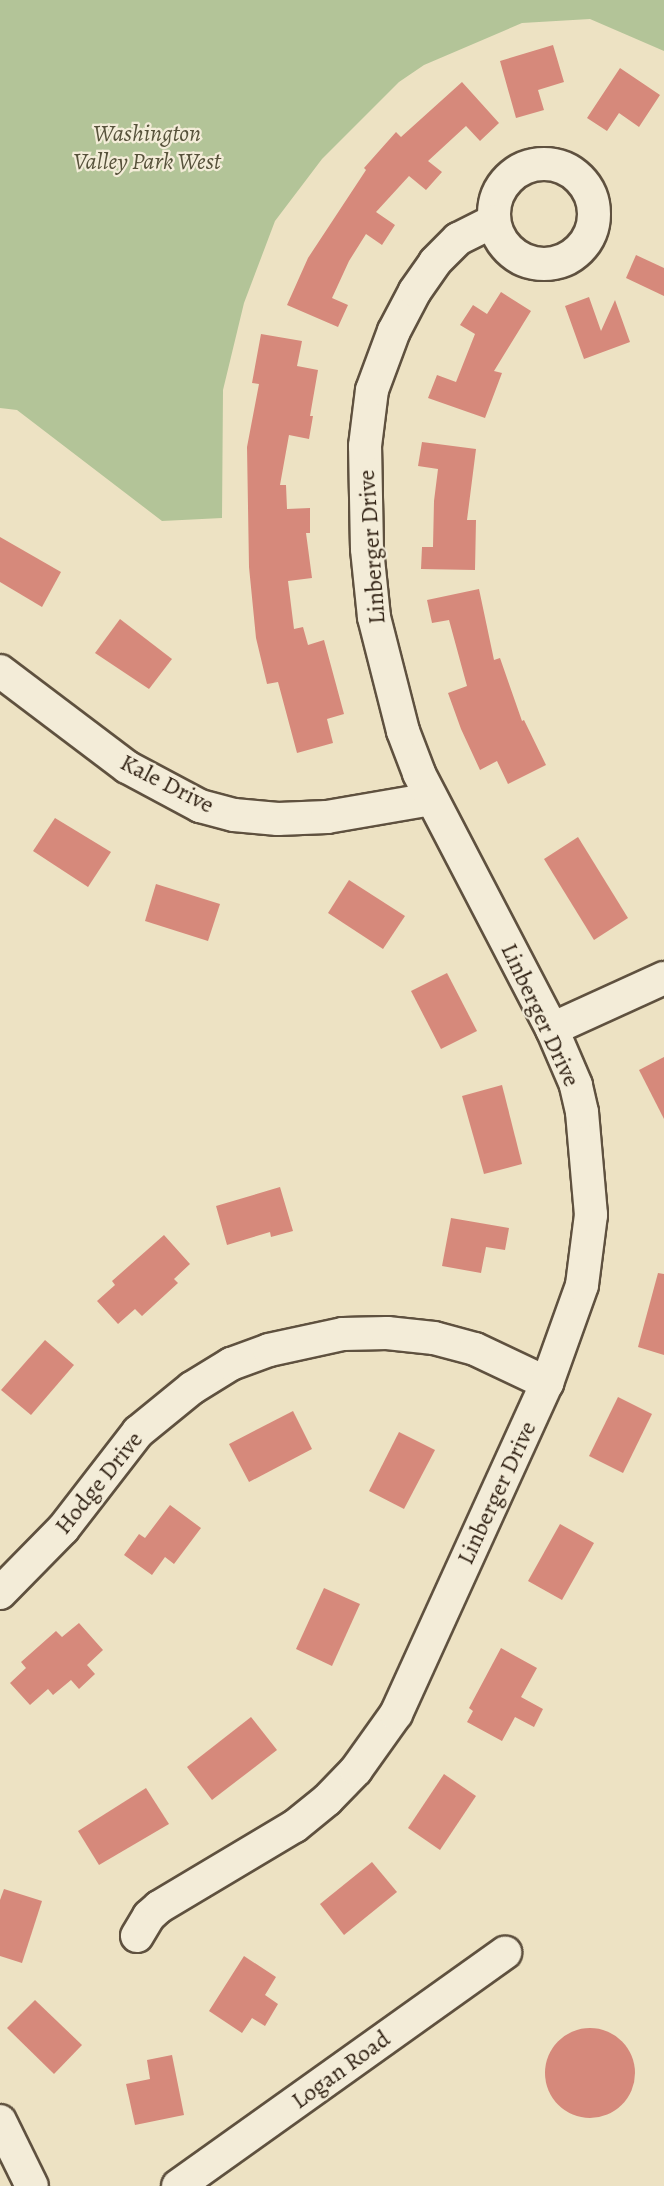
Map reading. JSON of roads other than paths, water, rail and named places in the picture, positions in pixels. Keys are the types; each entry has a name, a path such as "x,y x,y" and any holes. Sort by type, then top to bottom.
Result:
{"street":[{"name":"Linberger Drive","path":"138,1936 148,1916 159,1907 295,1826 327,1800 356,1770 396,1714 547,1383 582,1285 591,1215 582,1112 576,1085 552,1029 431,799 404,731 374,617 367,549 365,446 372,390 393,331 415,291 435,262 458,239 494,221"},
{"name":"Kale Drive","path":"0,671 127,767 200,806 234,815 278,819 327,817 431,799"},
{"path":"552,1029 664,978"},
{"name":"Hodge Drive","path":"0,1593 63,1529 138,1432 192,1388 231,1364 269,1350 343,1334 387,1333 434,1338 475,1349 547,1383"},
{"name":"Logan Road","path":"178,2186 505,1953"},
{"path":"0,2121 32,2186"}],"park label":[{"name":"Washington Valley Park West","path":"147,148"}]}
